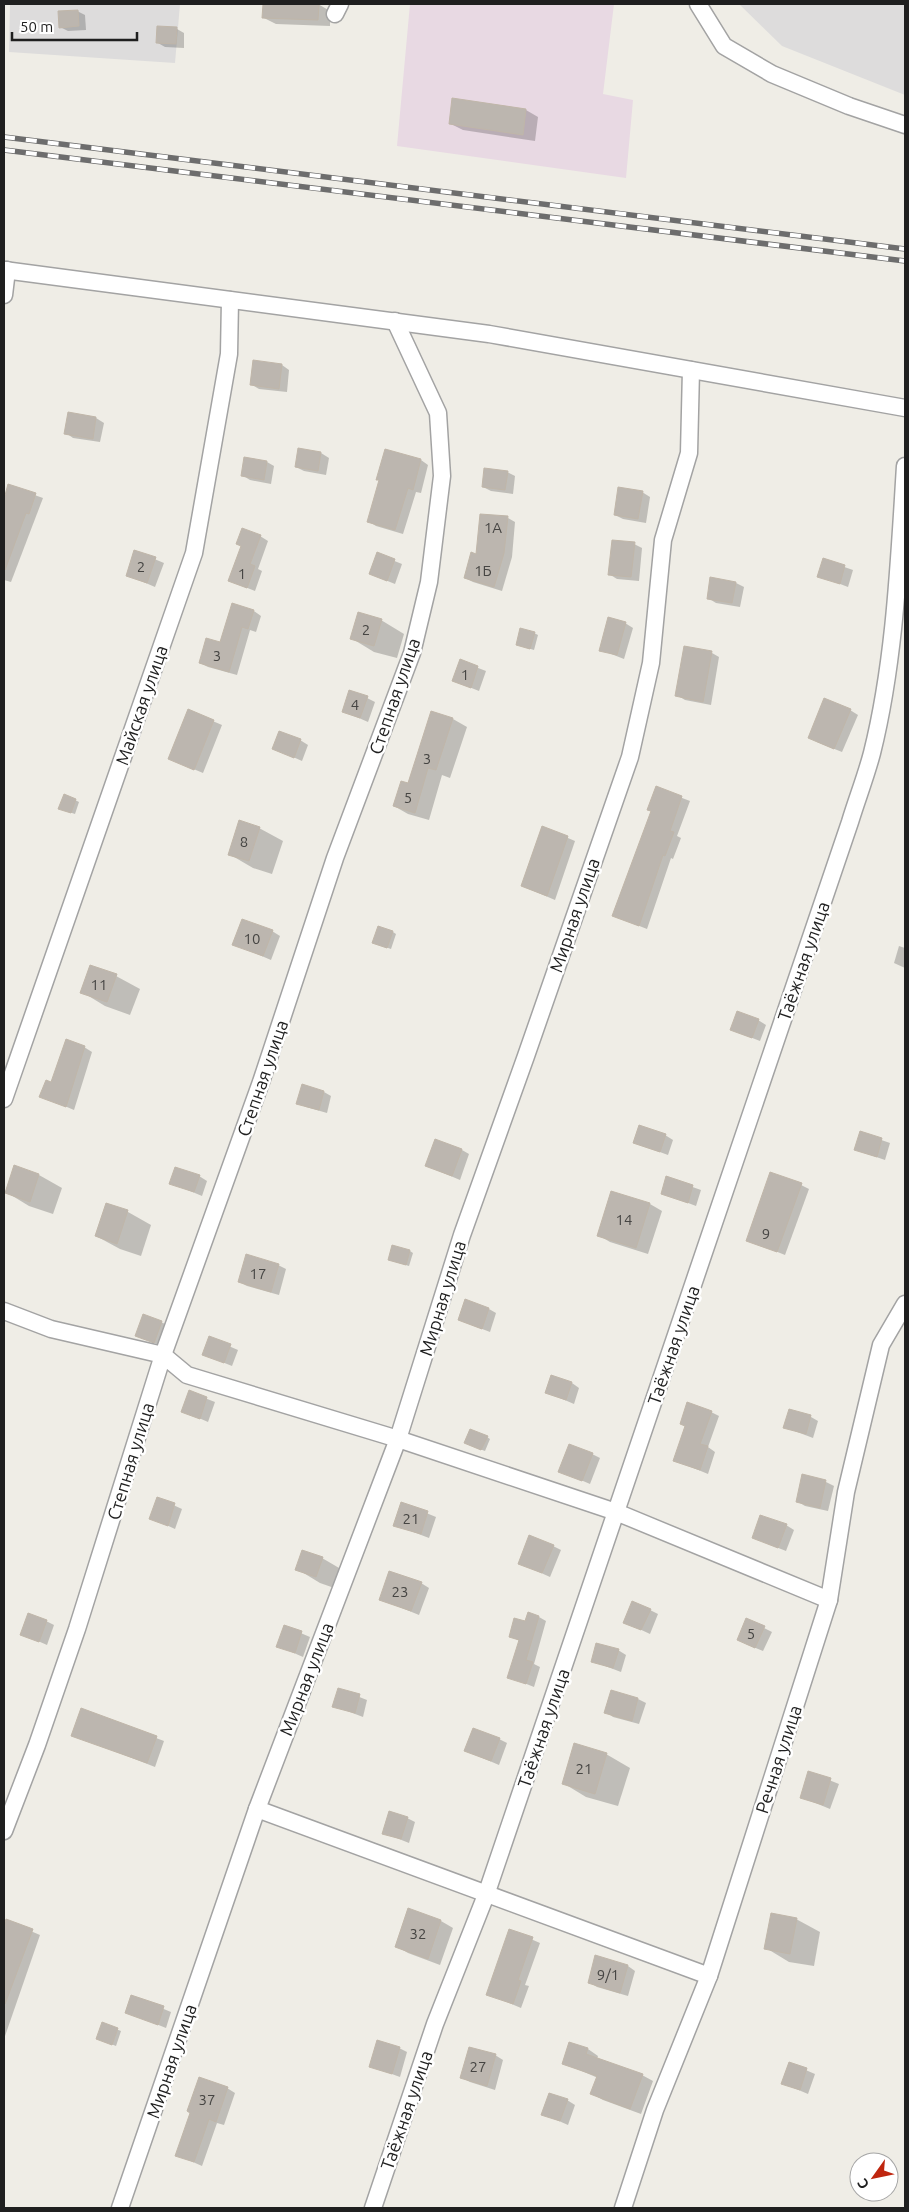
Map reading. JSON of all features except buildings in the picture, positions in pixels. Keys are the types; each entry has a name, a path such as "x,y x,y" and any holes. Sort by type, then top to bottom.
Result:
{"street":[{"path":"698,4 724,46 772,74 832,99 905,125"},
{"path":"4,295 5,270 489,334 905,408"},
{"name":"Майская улица","path":"4,1099 194,552 229,354 230,300"},
{"name":"Степная улица","path":"4,1831 37,1745 77,1629 163,1355 261,1082 336,858 412,653 429,582 442,476 438,412 395,321"},
{"name":"Мирная улица","path":"120,2208 256,1809 398,1439 462,1235 630,757 652,663 664,540 688,453 692,370"},
{"name":"Таёжная улица","path":"373,2208 435,2024 486,1895 847,832 872,753 883,698 898,578 905,466"},
{"name":"Речная улица","path":"623,2208 655,2110 709,1976 829,1600 846,1492 881,1345 905,1304"},
{"path":"4,1311 52,1328 163,1355 187,1375 398,1439 616,1512 829,1600"},
{"path":"256,1809 709,1976"}],"shaded area":[{"path":"10,4 180,4 175,63 9,52"},
{"path":"410,4 614,4 603,94 633,100 626,178 397,146"},
{"path":"739,4 905,4 905,95 782,46"}],"railway":[{"path":"4,137 905,249"},
{"path":"4,150 905,261"}]}
